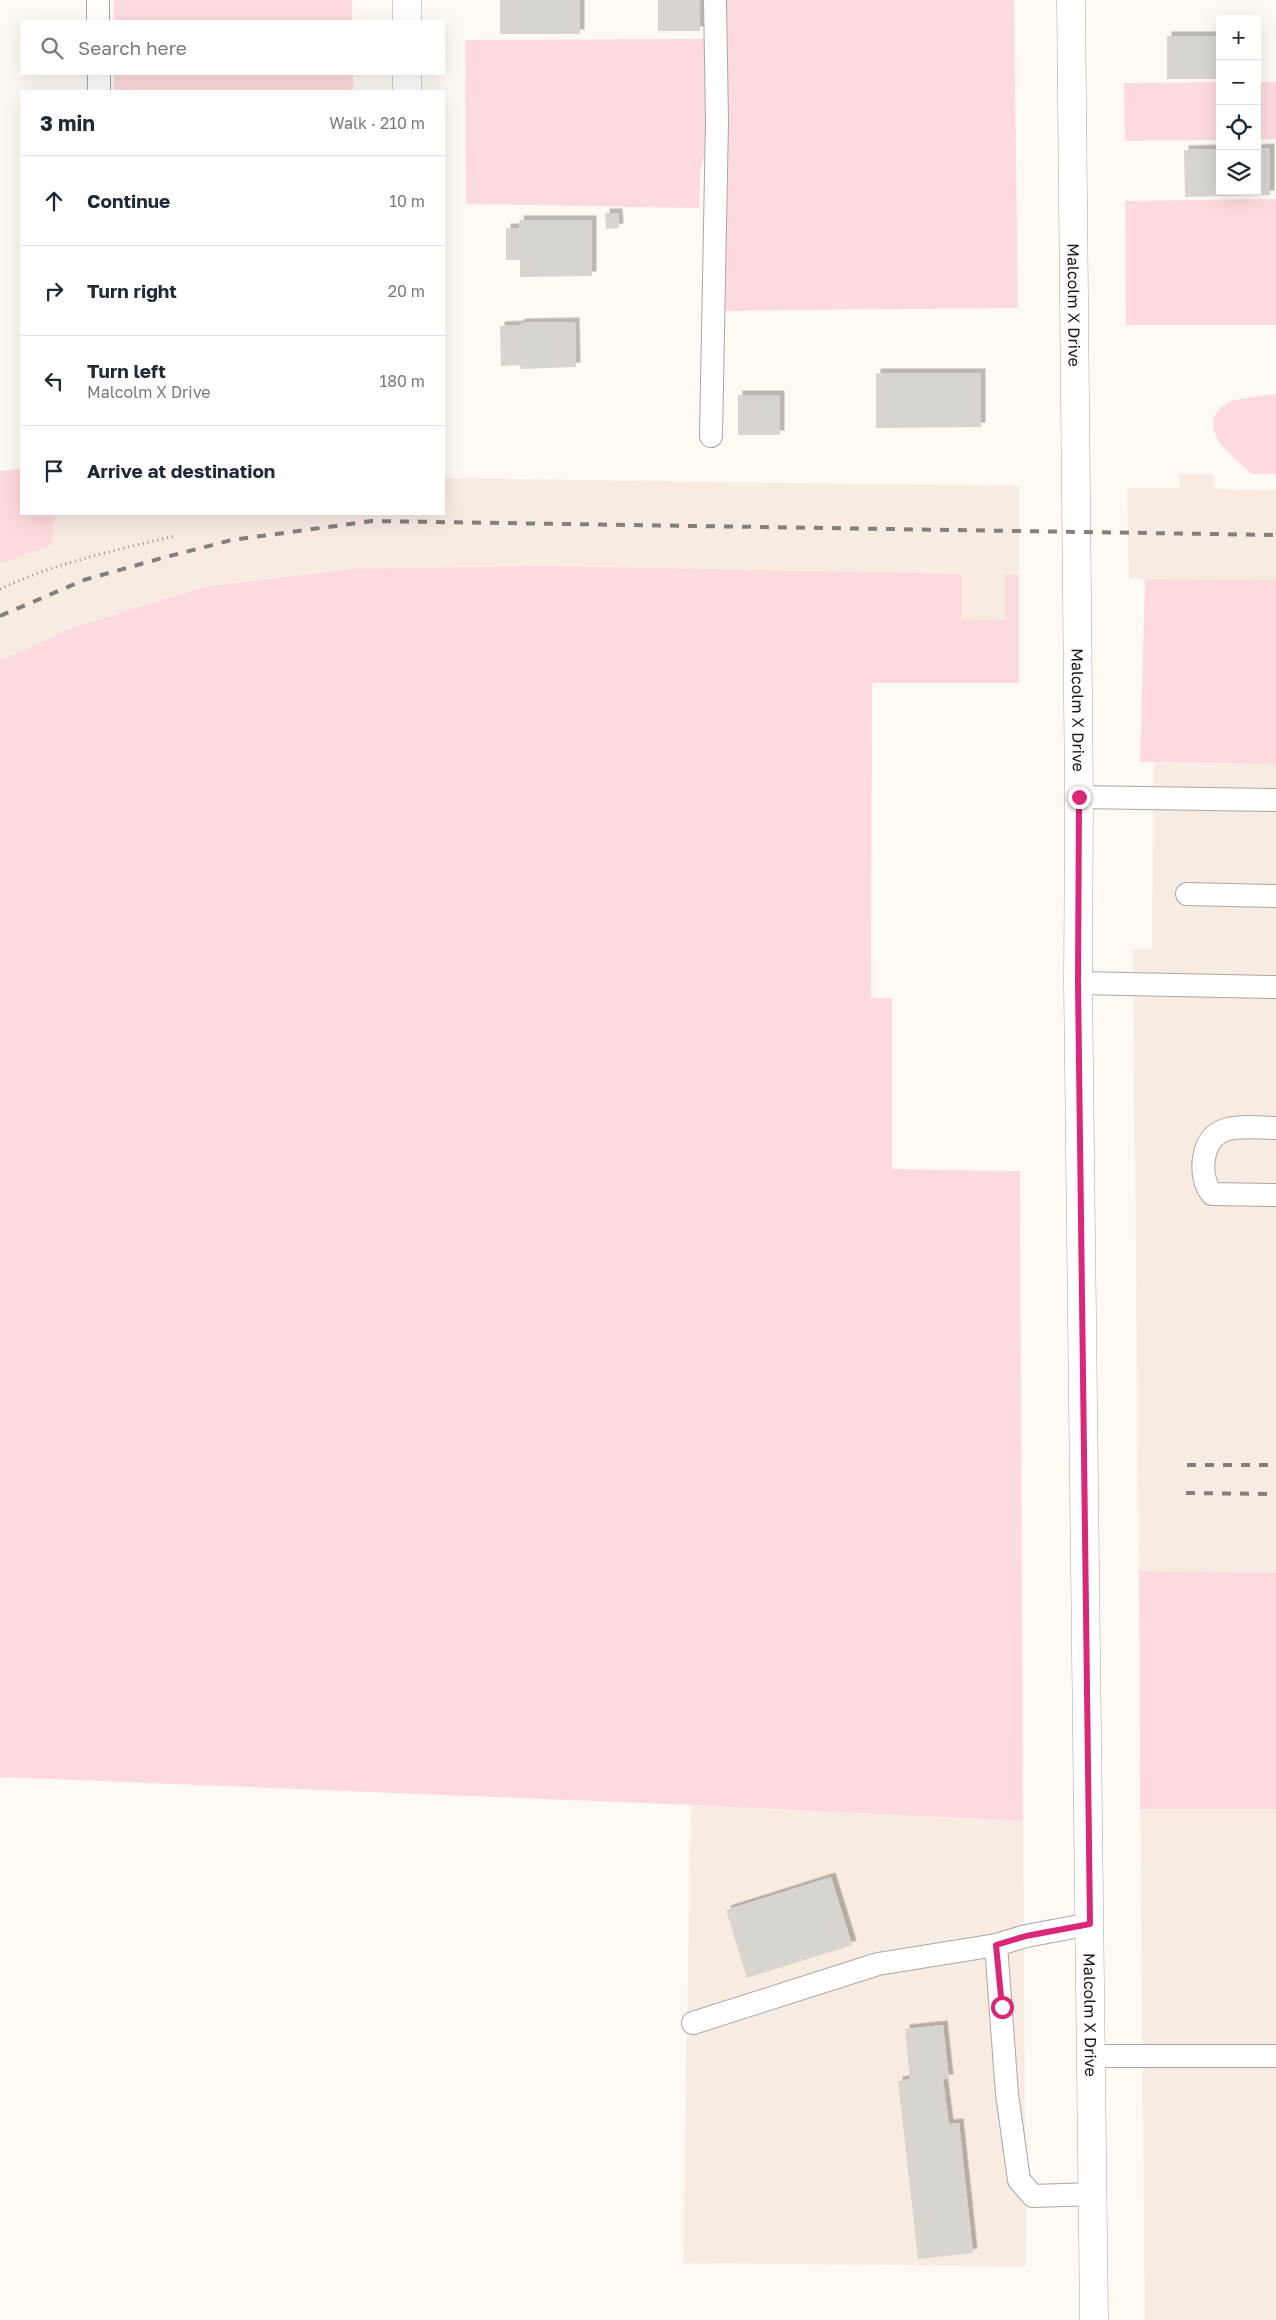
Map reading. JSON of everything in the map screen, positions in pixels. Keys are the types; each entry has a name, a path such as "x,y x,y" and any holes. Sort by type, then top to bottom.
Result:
{"street":[{"path":"407,0 407,20"},
{"name":"Malcolm X Drive","path":"1071,0 1079,797 1078,983 1094,2320"},
{"path":"407,75 408,90"}],"lane":[{"path":"98,0 98,20"},
{"path":"711,436 717,121 715,0"},
{"path":"99,75 99,90"},
{"path":"1079,797 1276,800"},
{"path":"1187,894 1276,896"},
{"path":"1078,983 1276,987"},
{"path":"1276,1128 1228,1128 1214,1135 1206,1146 1203,1176 1207,1188 1212,1194 1276,1195"},
{"path":"693,2023 878,1964 996,1945 1026,1936 1090,1924"},
{"path":"996,1945 1008,2094 1019,2180 1033,2196 1093,2194"},
{"path":"1091,2056 1276,2056"}],"path":[{"path":"0,589 16,581 99,555 175,536"}],"shaded area":[{"path":"114,0 352,0 352,20 114,20"},
{"path":"726,0 1014,0 1018,308 722,311 728,121"},
{"path":"705,39 706,149 700,172 699,208 466,204 465,40"},
{"path":"114,75 353,75 353,90 114,90"},
{"path":"1216,82 1216,140 1125,141 1124,83"},
{"path":"1261,82 1276,82 1276,139 1261,139"},
{"path":"1276,199 1276,325 1126,325 1125,201"},
{"path":"1276,394 1276,474 1252,474 1219,441 1214,432 1213,422 1216,413 1230,402"},
{"path":"20,469 20,515 56,515 51,545 0,564 0,471"},
{"path":"1179,474 1214,474 1215,489 1276,490 1276,580 1129,579 1127,488 1179,488"},
{"path":"445,478 1019,486 1019,575 1005,575 1005,620 962,619 962,574 0,661 0,564 50,545 56,515 445,515"},
{"path":"546,566 962,574 962,619 1005,620 1005,574 1019,575 1019,683 872,683 871,998 892,998 892,1169 1020,1171 1023,1821 691,1805 0,1777 0,661 72,628 204,587 352,569"},
{"path":"1145,579 1276,580 1276,764 1140,762"},
{"path":"1154,763 1276,764 1276,1573 1139,1571 1133,949 1152,949"},
{"path":"1139,1571 1276,1573 1276,1809 1140,1809"},
{"path":"691,1805 1023,1821 1026,2266 683,2263"},
{"path":"1140,1809 1276,1809 1276,2320 1145,2320"}],"building":[{"path":"500,0 580,0 580,34 500,34"},
{"path":"658,0 699,0 700,31 658,31"},
{"path":"1167,36 1216,36 1216,79 1167,79"},
{"path":"1270,148 1270,195 1185,197 1184,150 1216,149 1216,195 1261,195 1261,149"},
{"path":"605,213 618,213 619,228 606,229"},
{"path":"519,220 592,220 592,276 520,277 520,260 506,260 506,228 520,228"},
{"path":"575,322 576,367 521,369 520,365 501,366 500,326 520,325 520,323"},
{"path":"876,373 981,373 981,427 876,428"},
{"path":"738,395 780,395 780,435 738,435"},
{"path":"831,1877 852,1945 747,1978 726,1910"},
{"path":"943,2025 949,2079 943,2079 949,2124 959,2123 973,2253 918,2259 898,2081 910,2079 905,2029"}],"railway":[{"path":"0,616 84,580 232,540 372,521 1276,535"},
{"path":"1187,1465 1276,1465"},
{"path":"1186,1493 1276,1494"}],"route":[{"path":"1002,2007 996,1945 1026,1936 1090,1924 1078,983 1079,797"}]}
